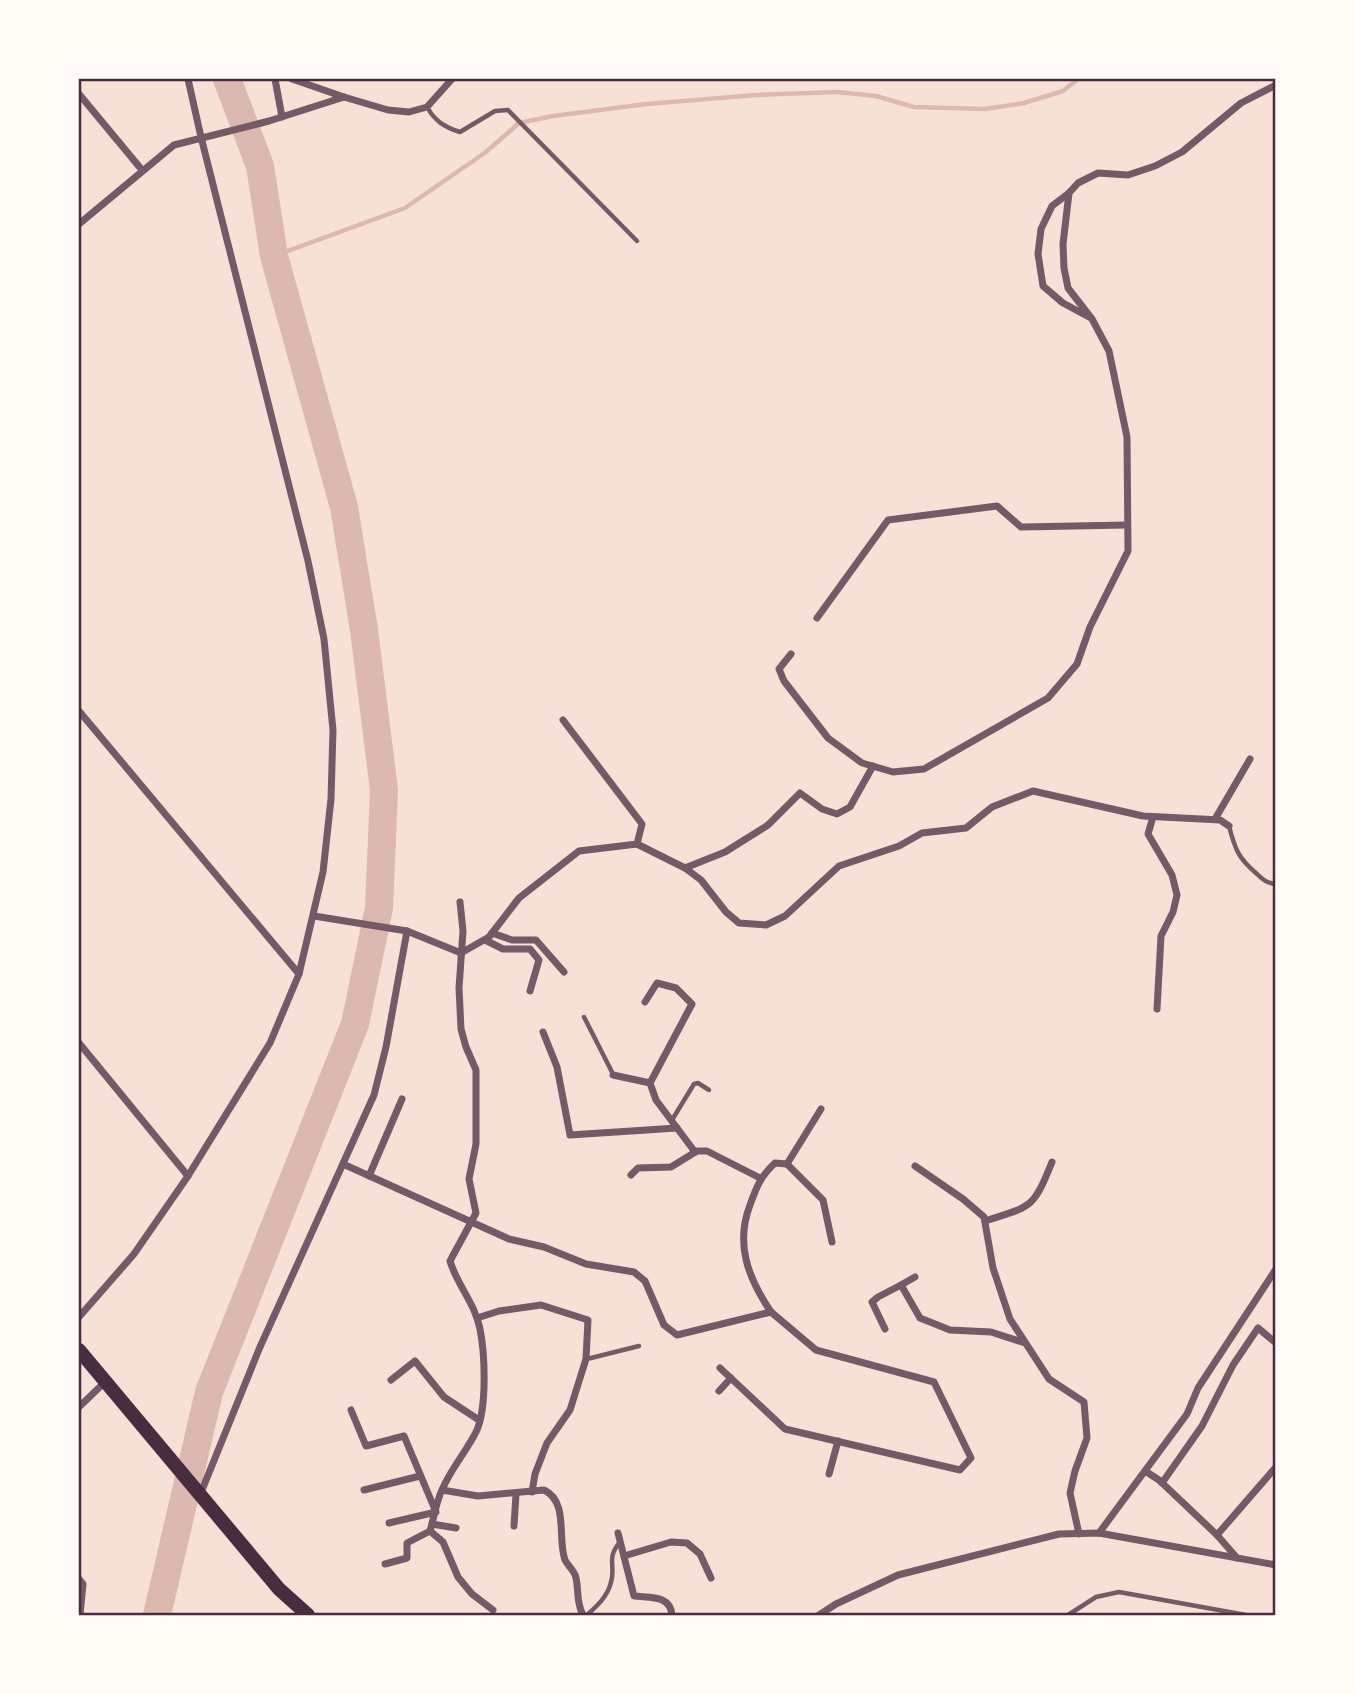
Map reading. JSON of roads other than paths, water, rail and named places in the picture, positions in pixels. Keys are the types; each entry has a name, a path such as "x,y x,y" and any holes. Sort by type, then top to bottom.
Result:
{"main road":[{"path":"79,1350 279,1589 308,1615"}],"street":[{"path":"79,1317 134,1254 188,1176 270,1043 299,974 314,916 323,872 331,799 333,730 324,639 308,561 188,79"},
{"path":"275,79 282,117"},
{"path":"292,79 388,110 410,112 426,107 452,79"},
{"path":"1092,319 1063,303 1043,286 1038,254 1041,229 1052,206 1078,183 1098,173 1128,175 1173,157 1241,103 1276,85"},
{"path":"79,94 142,170"},
{"path":"79,224 174,145 269,121 344,97"},
{"path":"790,654 779,670 784,681 828,738 862,763 893,772 924,769 1048,698 1077,664 1090,627 1128,551 1127,437 1109,351 1092,319 1068,288 1063,268 1069,193"},
{"path":"817,618 888,520 997,506 1021,527 1127,525"},
{"path":"79,711 299,974"},
{"path":"563,720 642,824 637,844"},
{"path":"1215,820 1250,759"},
{"path":"685,868 725,852 768,825 800,793 822,809 837,814 850,807 873,766"},
{"path":"461,953 485,940 519,898 579,851 637,844 685,868 701,880 726,912 740,923 766,925 785,916 839,866 899,846 922,833 966,828 992,807 1034,791 1153,817 1220,820 1229,826"},
{"path":"1153,817 1148,834 1172,875 1177,895 1173,912 1161,936 1157,1009"},
{"path":"431,1527 442,1490 478,1428 483,1366 477,1318 454,1276 450,1261 476,1213 469,1179 476,1144 476,1070 461,1029 458,988 463,931 460,902"},
{"path":"314,916 404,930 461,953"},
{"path":"200,1495 260,1347 374,1095 386,1047 404,930"},
{"path":"492,933 512,940 536,940 565,972"},
{"path":"485,940 503,949 530,949 538,960 530,991"},
{"path":"645,1002 657,982 676,988 692,1004 650,1083 656,1100 695,1153"},
{"path":"543,1032 558,1067 570,1135 677,1128"},
{"path":"79,1043 188,1176"},
{"path":"613,1075 650,1083"},
{"path":"369,1176 402,1099"},
{"path":"787,1164 821,1109"},
{"path":"631,1175 638,1168 671,1167 695,1153 707,1151 760,1178"},
{"path":"985,1222 1027,1208 1040,1192 1052,1162"},
{"path":"720,1368 785,1429 960,1470 971,1458 934,1382 816,1350 771,1312 755,1288 743,1252 743,1222 760,1178 775,1163 787,1164 823,1199 832,1242"},
{"path":"343,1164 509,1239 544,1247 586,1264 634,1272 645,1281 664,1325 677,1335 771,1312"},
{"path":"915,1166 984,1217 993,1268 1010,1319 1049,1379 1084,1402 1087,1438 1070,1493 1079,1534"},
{"path":"1099,1533 1187,1414 1198,1388 1276,1269"},
{"path":"885,1328 872,1302 915,1278"},
{"path":"901,1285 920,1318 950,1330 991,1332 1026,1344"},
{"path":"477,1318 499,1311 541,1305 588,1320 586,1359 570,1410 547,1443 535,1474 532,1492"},
{"path":"1162,1483 1202,1426 1233,1365 1258,1328 1276,1343"},
{"path":"391,1380 415,1361 444,1397 479,1420"},
{"path":"719,1391 731,1378"},
{"path":"79,1407 106,1381"},
{"path":"351,1410 366,1446 404,1436 436,1512"},
{"path":"830,1474 838,1441"},
{"path":"1217,1535 1276,1468"},
{"path":"1145,1471 1162,1483 1217,1535 1237,1558"},
{"path":"364,1490 421,1476"},
{"path":"442,1490 478,1496 544,1490 551,1493 558,1505 565,1560 576,1576 577,1605 585,1615"},
{"path":"514,1526 516,1494"},
{"path":"389,1523 436,1512"},
{"path":"431,1527 443,1542 458,1577 472,1594 493,1610"},
{"path":"385,1564 407,1558 407,1543 431,1527 456,1528"},
{"path":"618,1533 634,1596 665,1600 671,1606 672,1615"},
{"path":"819,1615 836,1604 898,1575 1059,1534 1099,1533 1276,1565"},
{"path":"624,1556 671,1542 687,1543 700,1554 710,1578"},
{"path":"79,1578 83,1584 80,1615"}],"lane":[{"path":"426,107 434,119 447,128 460,132 495,111 508,110 637,241"},
{"path":"1229,826 1242,862 1268,883 1276,884"},
{"path":"584,1017 613,1075"},
{"path":"671,1121 694,1084 698,1083 709,1090"},
{"path":"586,1359 639,1346"},
{"path":"585,1615 601,1603 611,1582 612,1552 620,1542"},
{"path":"1068,1615 1096,1597 1119,1592 1246,1615"}],"waterway":[{"path":"157,1615 209,1392 355,1024 379,908 384,790 364,630 344,507 274,256 260,166 227,79"},
{"path":"274,256 405,208 486,152 519,123 647,104 756,95 837,92 876,96 914,107 985,109 1024,103 1063,91 1078,79"}]}
